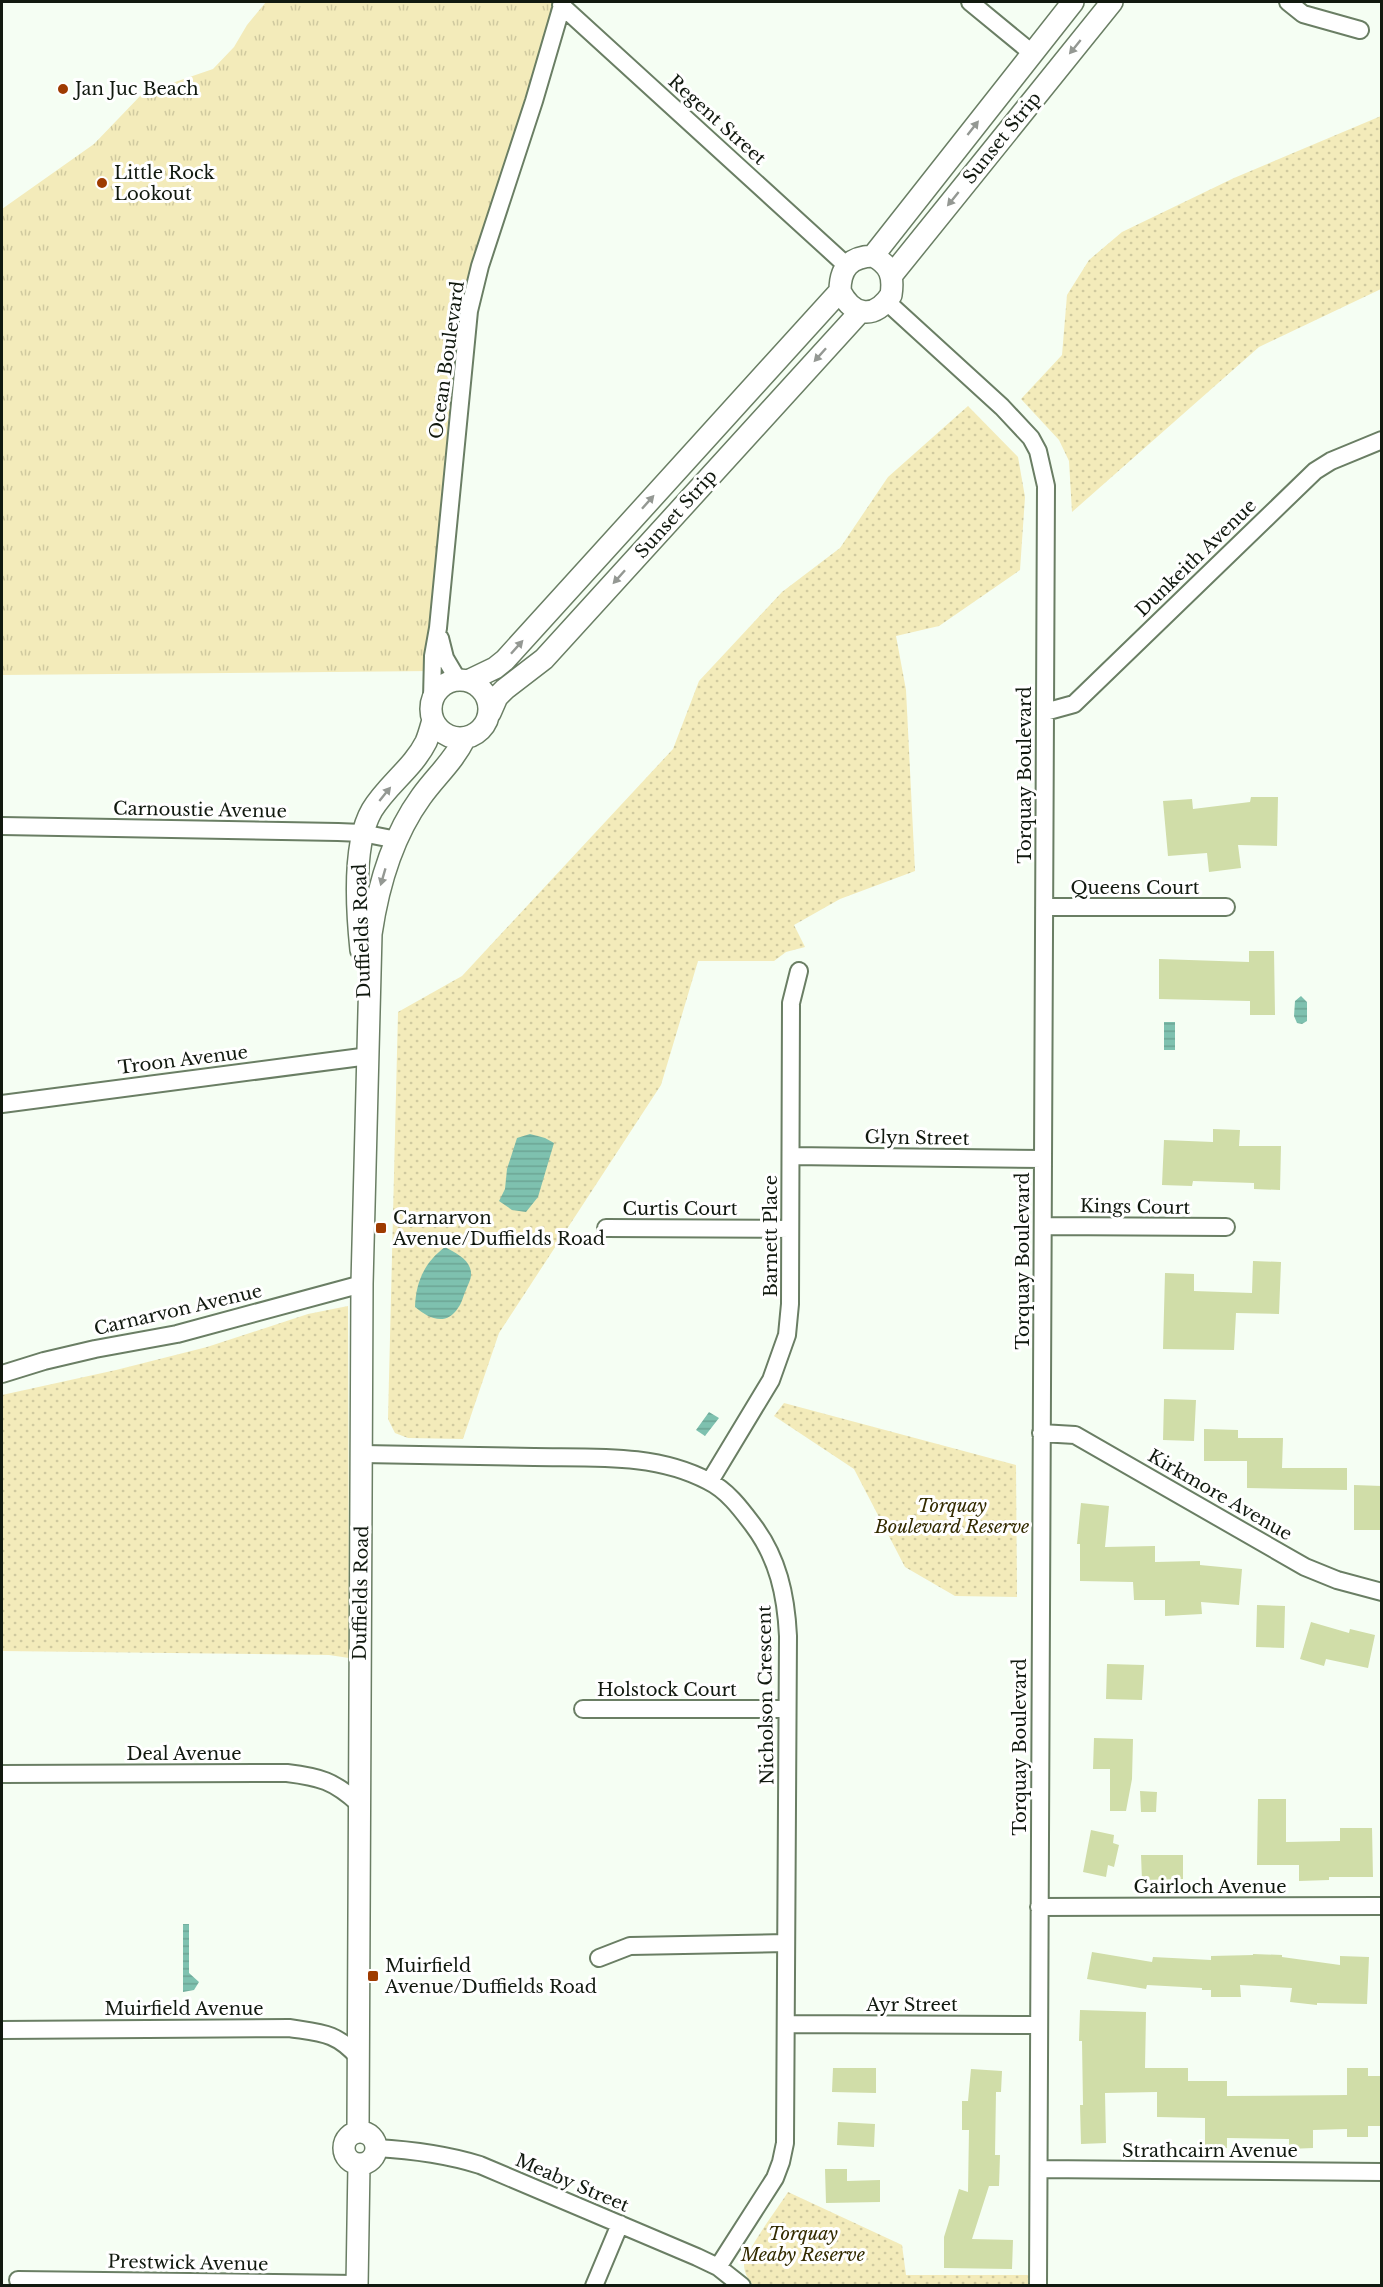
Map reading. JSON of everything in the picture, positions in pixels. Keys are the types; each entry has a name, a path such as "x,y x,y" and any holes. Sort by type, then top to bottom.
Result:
{"street":[{"path":"970,2 1032,53"},
{"name":"Sunset Strip","path":"873,256 1073,2"},
{"name":"Sunset Strip","path":"465,738 481,729 497,696 544,659 860,312 871,311 886,302 891,295 892,275 1112,2"},
{"path":"1288,2 1303,14 1360,30"},
{"name":"Regent Street","path":"562,3 846,265"},
{"name":"Ocean Boulevard","path":"432,709 433,656 438,628 470,311 480,266 534,101 562,3"},
{"path":"846,265 855,258 873,256 887,266 892,275"},
{"name":"Sunset Strip","path":"432,709 442,686 449,681 464,680 495,668 505,660 840,291 841,274 846,265"},
{"path":"840,291 852,308 860,312"},
{"name":"Torquay Boulevard","path":"886,302 1009,414 1031,438 1038,451 1046,486 1038,2286"},
{"name":"Dunkeith Avenue","path":"1045,712 1074,704 1316,471 1331,461 1382,440"},
{"name":"Ocean Boulevard","path":"438,628 445,658 464,680"},
{"path":"464,680 477,683 487,695 490,713"},
{"path":"432,709 436,726 450,736 465,738"},
{"name":"Duffields Road","path":"369,1056 358,920 362,833 372,810 415,758 426,741 432,709"},
{"name":"Duffields Road","path":"357,2285 359,2164 348,2158 345,2148 348,2138 358,2132 362,1284 371,934 382,881 397,840 422,796 456,756 465,738"},
{"name":"Carnoustie Avenue","path":"2,826 362,833 397,840"},
{"name":"Queens Court","path":"1044,907 1226,907"},
{"name":"Barnett Place","path":"710,1481 771,1380 787,1335 790,1304 791,1003 799,971"},
{"name":"Troon Avenue","path":"2,1104 369,1056"},
{"name":"Glyn Street","path":"791,1156 1043,1159"},
{"name":"Kings Court","path":"1043,1226 1226,1227"},
{"name":"Curtis Court","path":"606,1228 790,1229"},
{"name":"Carnarvon Avenue","path":"2,1374 95,1349 177,1334 362,1284"},
{"name":"Kirkmore Avenue","path":"1041,1433 1075,1435 1305,1567 1337,1580 1382,1592"},
{"name":"Nicholson Crescent","path":"362,1454 618,1459 667,1466 710,1481 729,1496 761,1534 773,1557 782,1584 787,1612 786,2124 782,2162 765,2197 718,2267"},
{"name":"Holstock Court","path":"583,1709 787,1709"},
{"name":"Deal Avenue","path":"2,1774 287,1773 328,1781 342,1788 358,1803"},
{"name":"Gairloch Avenue","path":"1039,1907 1382,1906"},
{"path":"599,1958 630,1947 786,1943"},
{"name":"Ayr Street","path":"786,2024 1038,2025"},
{"name":"Muirfield Avenue","path":"2,2030 289,2028 334,2037 345,2043 358,2057"},
{"path":"358,2132 373,2137 376,2148 370,2161 359,2164"},
{"name":"Meaby Street","path":"376,2148 422,2151 451,2156 480,2165 620,2223 718,2267 742,2286"},
{"name":"Strathcairn Avenue","path":"1039,2169 1382,2172"},
{"path":"594,2286 620,2223"},
{"name":"Prestwick Avenue","path":"18,2280 357,2285"}],"green space":[{"path":"266,2 563,2 480,266 432,671 2,675 2,209 94,144 143,93 213,69 234,47 247,25"},
{"path":"1381,116 1381,289 1259,347 1072,512 1069,461 1059,440 1021,399 1062,355 1067,295 1089,260 1122,232 1234,178"},
{"path":"968,406 1018,457 1025,497 1020,570 939,626 896,636 906,690 915,871 840,899 794,925 805,947 786,952 774,961 698,961 661,1085 499,1333 463,1439 408,1438 395,1433 388,1419 398,1012 462,976 673,749 699,681 782,592 840,548 888,477"},
{"path":"348,1306 349,1658 329,1655 2,1651 2,1395 207,1347 308,1314"},
{"name":"Torquay Boulevard Reserve","path":"784,1403 1016,1465 1017,1597 955,1596 905,1567 854,1469 774,1416"},
{"name":"Torquay Meaby Reserve","path":"788,2192 902,2245 906,2275 1030,2275 1030,2285 753,2285 745,2270 746,2258"}],"water":[{"path":"1301,996 1307,1002 1307,1021 1302,1024 1297,1023 1294,1016 1295,1001"},
{"path":"1164,1022 1175,1022 1175,1050 1164,1050"},
{"path":"530,1134 554,1143 538,1197 526,1212 512,1210 499,1201 505,1189 507,1169 517,1138"},
{"path":"445,1247 466,1261 471,1277 458,1308 448,1317 437,1319 415,1307 417,1289 427,1266"},
{"path":"709,1412 719,1418 705,1436 696,1430"},
{"path":"183,1924 189,1924 189,1973 199,1982 194,1990 183,1992"}],"building":[{"path":"1251,797 1278,797 1277,846 1238,845 1241,868 1209,872 1207,853 1168,856 1163,801 1192,799 1193,809 1250,802"},
{"path":"1249,951 1274,951 1275,1015 1250,1015 1250,1001 1159,999 1159,959 1249,962"},
{"path":"1213,1129 1240,1130 1239,1146 1281,1146 1280,1190 1254,1189 1254,1183 1193,1181 1192,1186 1162,1185 1164,1140 1213,1142"},
{"path":"1253,1261 1281,1262 1279,1314 1236,1313 1234,1350 1163,1349 1165,1273 1194,1274 1194,1291 1252,1293"},
{"path":"1164,1399 1196,1400 1194,1441 1163,1440"},
{"path":"1204,1429 1238,1430 1238,1438 1283,1438 1282,1468 1347,1468 1347,1490 1247,1488 1247,1461 1204,1461"},
{"path":"1354,1485 1382,1486 1382,1530 1354,1530"},
{"path":"1081,1503 1109,1506 1105,1547 1155,1546 1155,1562 1200,1561 1200,1565 1242,1569 1239,1605 1201,1602 1202,1614 1165,1616 1165,1600 1134,1600 1133,1582 1080,1581 1080,1544 1077,1544"},
{"path":"1257,1605 1285,1606 1284,1648 1256,1647"},
{"path":"1311,1622 1349,1633 1350,1629 1375,1635 1368,1668 1326,1659 1324,1666 1300,1659"},
{"path":"1107,1664 1144,1665 1142,1700 1106,1699"},
{"path":"1094,1738 1133,1739 1132,1779 1126,1811 1110,1811 1110,1769 1093,1769"},
{"path":"1140,1791 1157,1792 1156,1812 1141,1812"},
{"path":"1258,1799 1286,1799 1286,1842 1340,1841 1340,1828 1372,1828 1373,1877 1329,1877 1329,1880 1299,1881 1299,1865 1257,1865"},
{"path":"1091,1830 1114,1835 1113,1843 1119,1845 1114,1867 1108,1865 1106,1877 1083,1872"},
{"path":"1141,1855 1183,1855 1183,1879 1142,1880"},
{"path":"1092,1952 1152,1962 1153,1957 1211,1960 1211,1956 1253,1954 1282,1955 1282,1957 1340,1965 1340,1956 1369,1957 1367,2004 1317,2003 1317,2005 1290,2002 1292,1988 1240,1985 1241,1997 1211,1997 1211,1990 1202,1990 1202,1988 1147,1985 1146,1989 1087,1979"},
{"path":"1080,2010 1146,2012 1145,2068 1188,2068 1188,2081 1227,2081 1227,2096 1347,2095 1347,2068 1368,2068 1368,2076 1382,2076 1382,2126 1368,2126 1368,2137 1347,2137 1347,2129 1313,2130 1313,2148 1289,2149 1289,2139 1227,2138 1227,2148 1205,2148 1205,2118 1157,2117 1157,2092 1105,2093 1106,2143 1081,2144 1080,2105 1083,2105 1082,2041 1079,2041"},
{"path":"833,2068 876,2068 876,2093 832,2092"},
{"path":"971,2069 1002,2071 1001,2092 996,2092 995,2155 1000,2155 999,2186 989,2186 972,2239 1013,2240 1012,2269 944,2268 944,2237 959,2189 968,2192 969,2130 962,2130 962,2101 968,2101"},
{"path":"838,2122 875,2124 874,2147 837,2145"},
{"path":"825,2169 847,2169 847,2181 880,2180 880,2202 826,2203"}],"place":[{"name":"Jan Juc Beach","path":"63,89"},
{"name":"Little Rock Lookout","path":"102,183"},
{"name":"Carnarvon Avenue/Duffields Road","path":"381,1228"},
{"name":"Muirfield Avenue/Duffields Road","path":"373,1976"}]}
